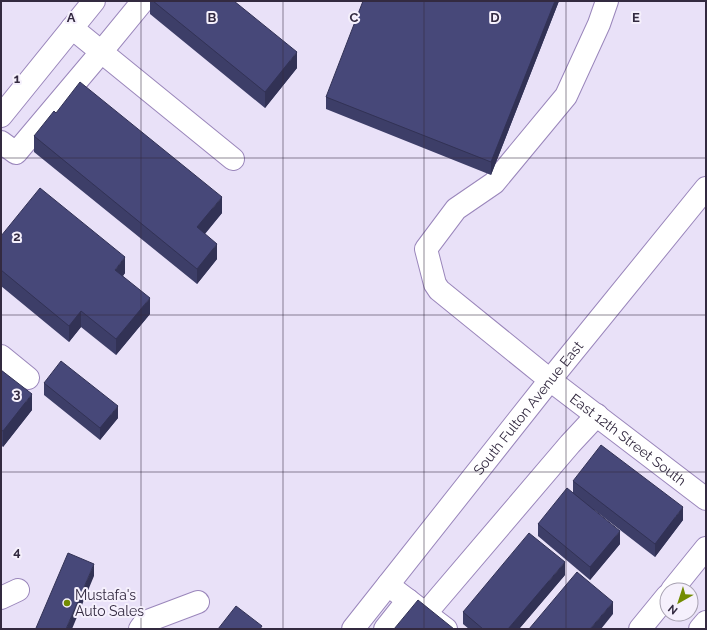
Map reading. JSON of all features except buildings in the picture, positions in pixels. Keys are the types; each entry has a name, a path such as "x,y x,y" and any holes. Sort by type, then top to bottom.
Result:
{"street":[{"path":"1,116 94,1"},
{"path":"1,142 16,153 143,1"},
{"name":"East 12th Street South","path":"607,1 599,24 566,96 494,182 456,209 426,249 435,284 439,290 550,380 706,499"},
{"path":"72,28 233,159"},
{"name":"South Fulton Avenue East","path":"353,629 550,380 706,188"},
{"path":"1,356 28,378"},
{"path":"426,613 570,444 597,416"},
{"path":"678,582 706,548"},
{"path":"388,585 446,629"},
{"path":"385,629 408,600"},
{"path":"140,629 145,622 198,602"},
{"path":"640,629 659,606"},
{"path":"700,629 706,622"}],"place":[{"name":"Mustafa's Auto Sales","path":"67,603"}]}
